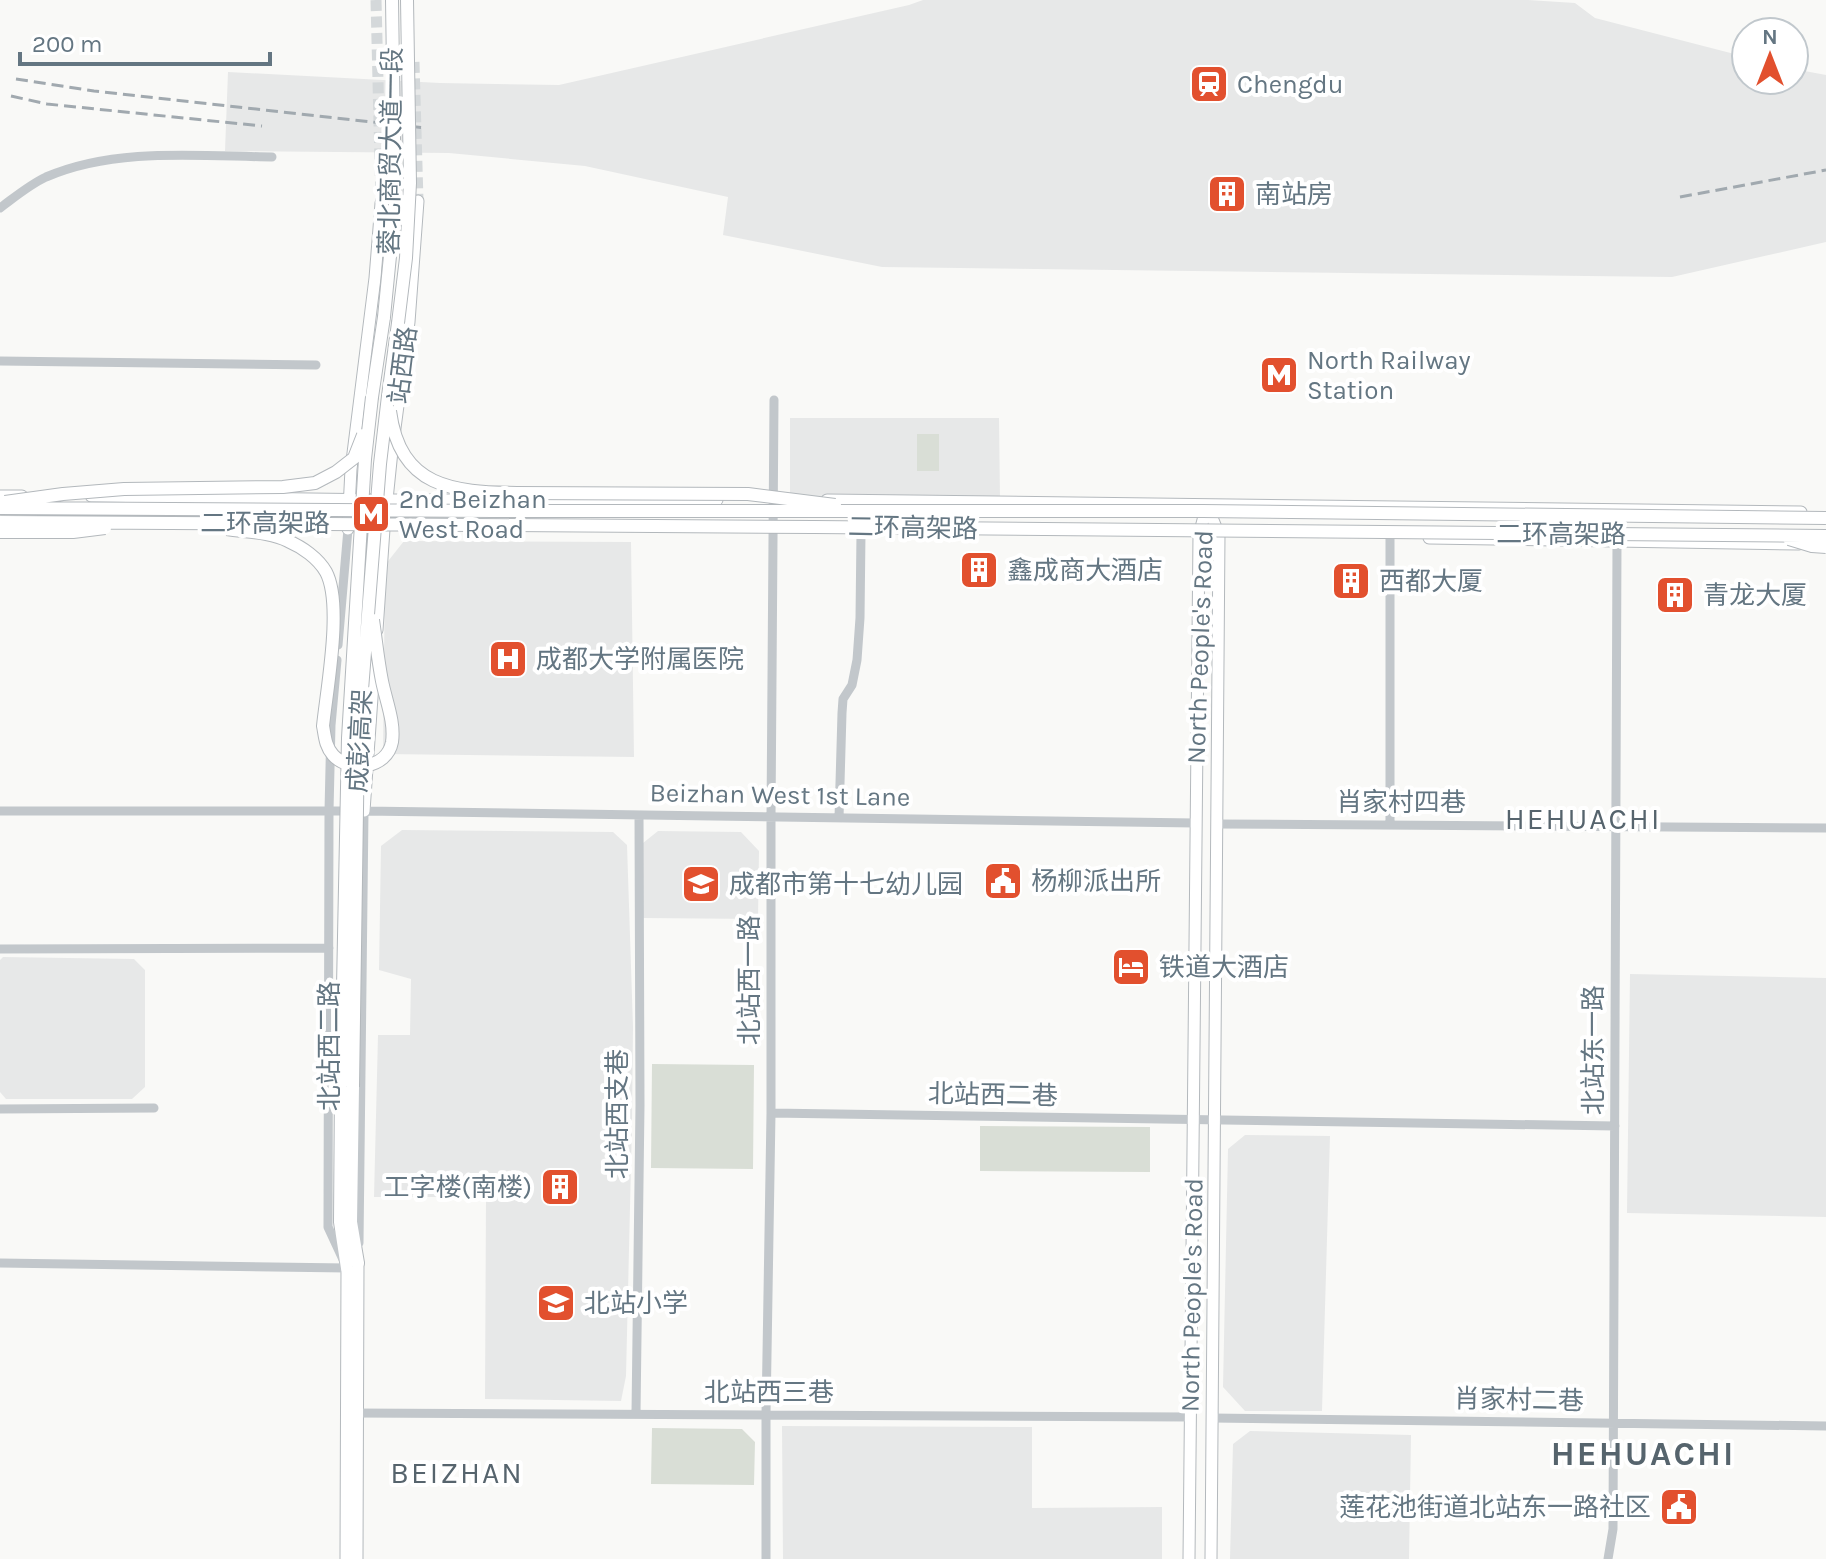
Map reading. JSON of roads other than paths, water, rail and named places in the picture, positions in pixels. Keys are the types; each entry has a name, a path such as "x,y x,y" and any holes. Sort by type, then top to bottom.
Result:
{"highway":[{"name":"蓉北商贸大道一段","path":"372,397 395,205 392,0"},
{"name":"蓉北商贸大道一段","path":"388,396 406,258 410,183 407,0"},
{"path":"388,396 397,441 410,464 426,478 452,488 506,493 748,494 884,512"},
{"name":"成彭高架","path":"347,1086 358,740 388,396"},
{"path":"0,506 63,494 124,489 283,487 315,483 354,458 372,397"},
{"name":"成彭高架","path":"347,1086 348,738 365,459 372,397"},
{"name":"二环高架路","path":"0,506 1826,515"},
{"path":"172,522 285,539 308,552 325,570 332,591 334,615 323,726 325,742 333,756 347,764 365,767 383,759 391,747 393,731 380,672 369,596"},
{"name":"二环高架路","path":"0,527 73,532 172,522 1826,536"},
{"path":"1779,535 1812,546 1826,546"},
{"path":"347,1086 352,1266"}],"main road":[{"name":"站西路","path":"384,529 409,322 418,201"},
{"name":"站西路","path":"348,529 381,203"},
{"path":"0,496 773,500 1826,515"},
{"name":"North People's Road","path":"1189,1559 1199,535 1207,505"},
{"name":"North People's Road","path":"1207,505 1219,535 1211,1559"},
{"path":"0,527 1219,535 1826,546"},
{"name":"北站西二路","path":"364,811 384,529"},
{"name":"北站西二路","path":"352,1266 357,1559"},
{"name":"北站西二路","path":"346,1559 353,1413"}],"street":[{"path":"0,208 46,178 86,163 148,156 272,157"},
{"path":"0,361 316,365"},
{"name":"北站西一路","path":"766,1559 774,400"},
{"name":"北站西二路","path":"348,529 331,725 328,1227 352,1266"},
{"path":"839,818 843,699 852,685 857,660 861,533"},
{"path":"1390,538 1390,824"},
{"name":"北站东一路","path":"1608,1559 1613,1529 1617,541"},
{"name":"Beizhan West 1st Lane","path":"0,811 364,811 1195,823"},
{"name":"北站西二路","path":"352,1266 364,811"},
{"name":"北站西支巷","path":"636,1413 640,1105 639,815"},
{"name":"肖家村四巷","path":"1217,824 1826,828"},
{"path":"0,949 329,948"},
{"path":"0,1109 154,1108"},
{"name":"北站西二巷","path":"771,1113 1615,1126"},
{"path":"0,1263 352,1266"},
{"name":"北站西三巷","path":"353,1413 1190,1417"},
{"name":"肖家村二巷","path":"1212,1418 1826,1426"}],"tunnel":[{"path":"376,0 381,203"},
{"path":"414,62 418,201"}],"railway":[{"path":"16,79 94,91 426,128"},
{"path":"11,96 47,104 262,126"},
{"path":"1680,197 1826,170"}],"place":[{"name":"Chengdu","path":"1209,84"},
{"name":"南站房","path":"1227,194"},
{"name":"North Railway Station","path":"1279,375"},
{"name":"2nd Beizhan West Road","path":"371,514"},
{"name":"鑫成商大酒店","path":"979,570"},
{"name":"西都大厦","path":"1351,581"},
{"name":"青龙大厦","path":"1675,595"},
{"name":"成都大学附属医院","path":"508,659"},
{"name":"杨柳派出所","path":"1003,881"},
{"name":"成都市第十七幼儿园","path":"701,884"},
{"name":"铁道大酒店","path":"1131,967"},
{"name":"工字楼(南楼)","path":"560,1187"},
{"name":"北站小学","path":"556,1303"},
{"name":"莲花池街道北站东一路社区","path":"1679,1507"}],"district":[{"name":"HEHUACHI","path":"1583,819"},
{"name":"HEHUACHI","path":"1643,1454"},
{"name":"BEIZHAN","path":"457,1473"}]}
